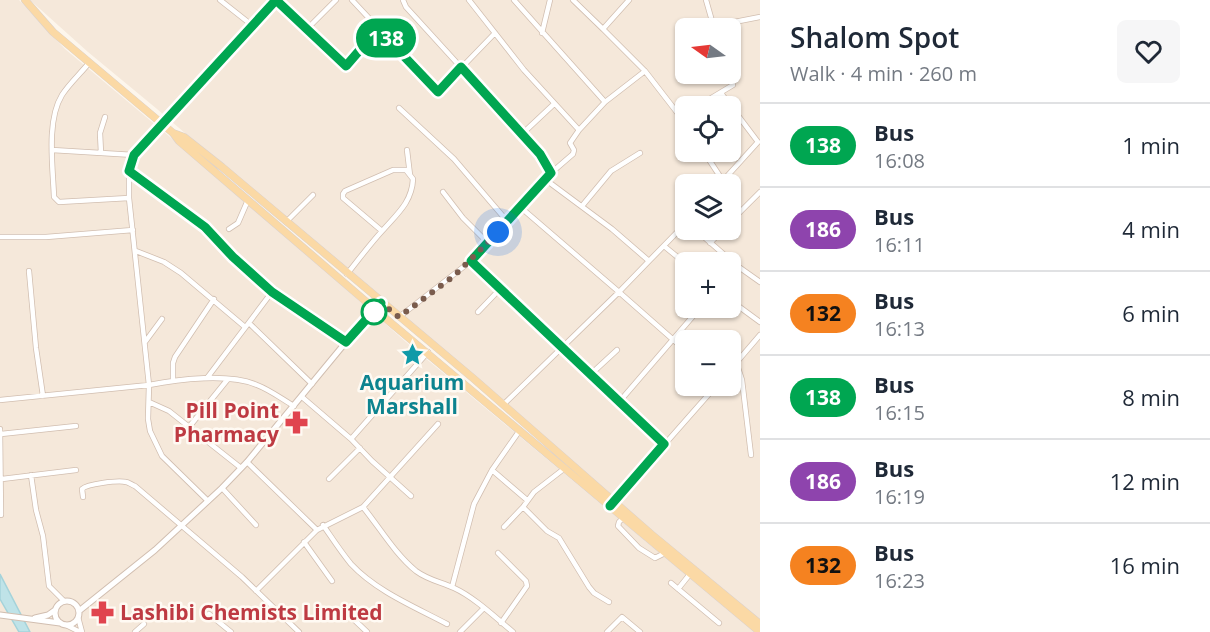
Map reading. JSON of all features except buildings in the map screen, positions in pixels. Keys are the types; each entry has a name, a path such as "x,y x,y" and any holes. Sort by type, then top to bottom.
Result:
{"main road":[{"path":"25,0 53,32 89,63 173,133 215,161 503,405 613,503 760,624"},
{"path":"182,139 376,310 565,468 613,503 624,517 664,553 760,632"}],"street":[{"path":"220,0 253,26"},
{"path":"208,501 162,456 150,431 149,385 129,198 129,171 134,155 276,0 346,66 378,29"},
{"path":"306,30 336,0"},
{"path":"352,0 438,92 495,33"},
{"path":"403,0 406,7 540,154 551,173"},
{"path":"469,0 524,70 579,130"},
{"path":"514,0 604,102"},
{"path":"542,33 550,0"},
{"path":"573,0 645,71 675,106"},
{"path":"603,29 629,0"},
{"path":"706,0 711,18"},
{"path":"741,21 760,17"},
{"path":"89,63 61,97 54,117 52,150 54,197 57,201 129,198"},
{"path":"399,317 471,261 519,206 573,154 574,150 570,143 604,102 645,71"},
{"path":"716,96 733,84"},
{"path":"721,93 759,141 729,174"},
{"path":"522,134 554,104"},
{"path":"399,108 454,159 507,221"},
{"path":"101,153 100,133 105,117"},
{"path":"52,150 134,155"},
{"path":"407,150 410,175"},
{"path":"582,206 611,171 640,153"},
{"path":"348,274 408,200 413,190 413,179 402,169 393,170 345,191 343,194 343,198 382,231"},
{"path":"129,171 205,227 233,257 272,292 346,342"},
{"path":"546,180 582,206 649,261"},
{"path":"443,192 463,218 488,243"},
{"path":"741,211 760,192"},
{"path":"286,222 313,195"},
{"path":"229,229 238,223 248,199"},
{"path":"519,206 674,340"},
{"path":"0,237 46,237 133,230"},
{"path":"503,405 562,349 675,234"},
{"path":"707,240 760,282"},
{"path":"710,243 713,240"},
{"path":"664,246 675,255"},
{"path":"136,251 170,265 247,325 312,384"},
{"path":"471,261 664,444"},
{"path":"29,271 43,396"},
{"path":"478,312 500,289"},
{"path":"207,378 272,292"},
{"path":"173,380 175,357 214,299"},
{"path":"63,624 73,623 90,601 181,527 222,488 247,462 381,303"},
{"path":"741,308 760,322"},
{"path":"620,401 692,318"},
{"path":"145,342 162,320"},
{"path":"741,355 760,336"},
{"path":"591,374 616,350"},
{"path":"351,439 428,352"},
{"path":"741,376 751,455"},
{"path":"0,400 207,378 228,379 258,385 294,406"},
{"path":"189,426 228,379"},
{"path":"613,503 708,396"},
{"path":"302,397 351,439 411,496"},
{"path":"149,402 169,411 241,468"},
{"path":"256,591 323,525 363,507 438,424"},
{"path":"2,515 0,431 76,426"},
{"path":"452,587 471,510 492,470 520,430"},
{"path":"329,479 360,448"},
{"path":"247,462 317,530"},
{"path":"504,526 527,500 565,468"},
{"path":"2,479 76,470"},
{"path":"492,470 527,500"},
{"path":"32,475 51,591 59,594 64,601 73,603 90,601"},
{"path":"83,497 82,489 87,485 127,482 135,486 256,591 299,632"},
{"path":"222,488 256,525"},
{"path":"363,507 403,559 418,572 452,587 513,632"},
{"path":"523,507 547,531 558,536 589,587 609,602"},
{"path":"624,517 618,526 639,548 655,558 664,553"},
{"path":"323,525 352,565 406,603 447,624"},
{"path":"304,542 332,581"},
{"path":"498,553 527,586 501,623"},
{"path":"678,590 690,574"},
{"path":"671,583 719,623"},
{"path":"32,618 48,615 64,601"},
{"path":"73,603 78,614 81,632"},
{"path":"460,632 483,609"},
{"path":"55,610 56,617 63,624"},
{"path":"345,611 367,632"},
{"path":"209,614 231,632"},
{"path":"0,615 63,624 81,632"},
{"path":"607,632 622,617 640,632"},
{"path":"135,632 144,624"}],"shaded area":[{"path":"0,0 19,0 65,49 238,194 406,342 755,632 30,632 0,574"},
{"path":"30,0 760,0 760,622 610,499"},
{"path":"0,599 8,610 19,632 0,632"}],"water":[{"path":"0,574 30,632 19,632 0,599"}],"bus line":[{"name":"138","path":"381,303 346,342 272,292 233,257 205,227 129,171 134,155 161,123 276,0 346,66 378,29 438,92 461,67 540,154 551,173 471,261 664,444 610,506"}],"place":[{"name":"Aquarium Marshall","path":"412,355"},
{"name":"Pill Point Pharmacy","path":"297,423"},
{"name":"Lashibi Chemists Limited","path":"102,613"}],"route":[{"path":"374,312 381,303 399,317 454,276 498,232"}]}
